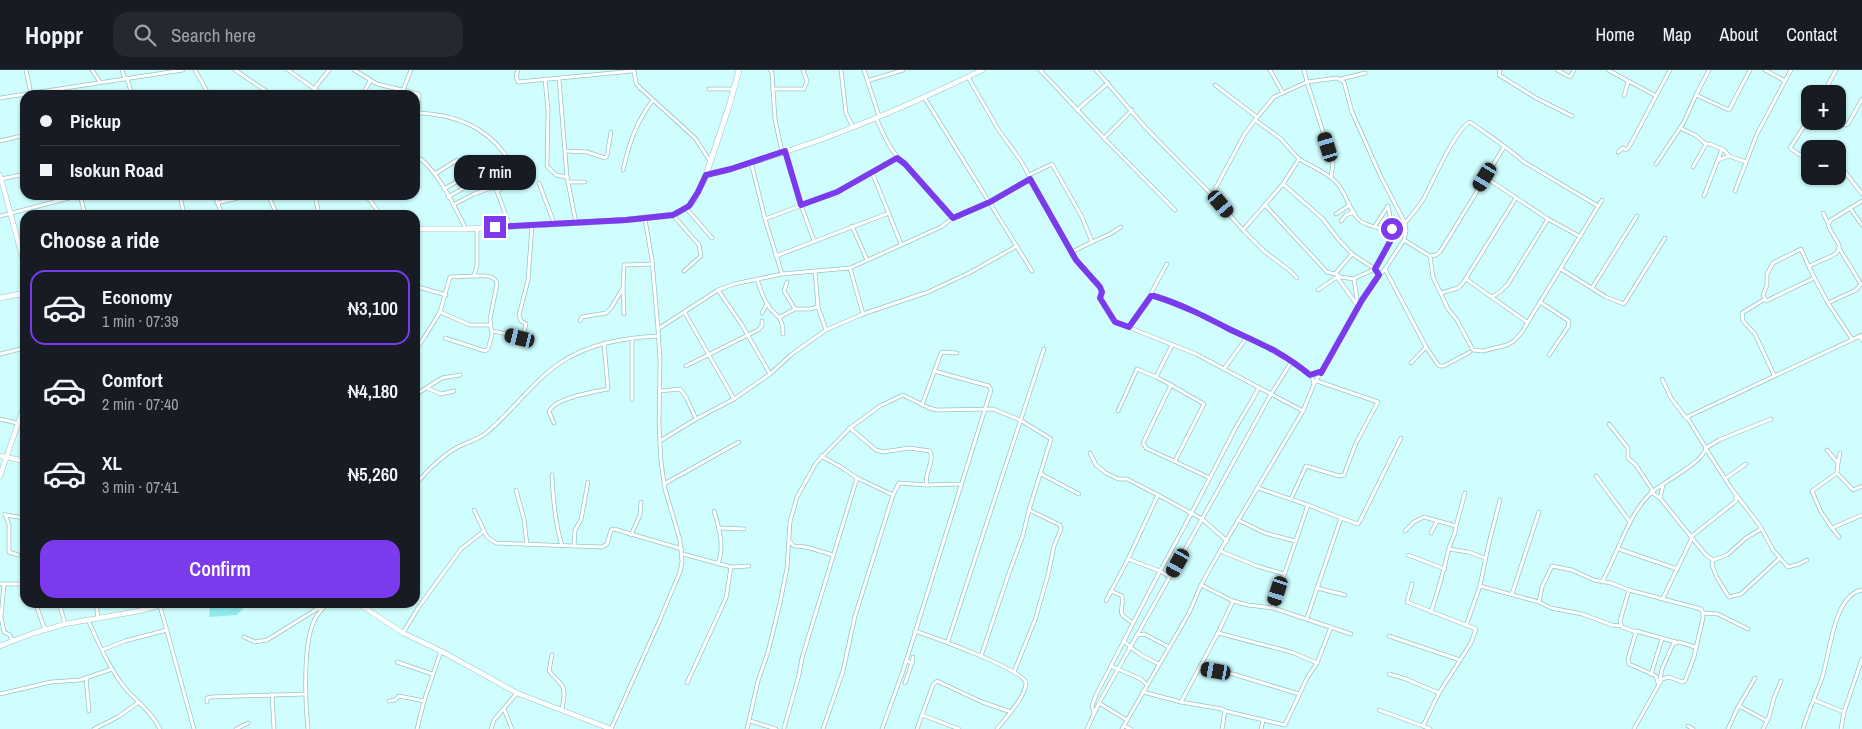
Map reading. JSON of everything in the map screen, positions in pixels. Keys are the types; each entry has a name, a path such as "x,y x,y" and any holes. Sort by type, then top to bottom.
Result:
{"main road":[{"path":"420,229 532,226 673,215 686,208 694,200 706,175 739,70"},
{"path":"0,298 20,294"}],"street":[{"path":"26,70 30,90"},
{"path":"92,70 100,82"},
{"path":"122,70 130,90"},
{"path":"54,90 183,70"},
{"path":"195,70 205,90"},
{"path":"234,70 264,90"},
{"path":"288,70 317,90"},
{"path":"314,88 329,70"},
{"path":"354,70 377,84 403,90 411,70"},
{"path":"518,70 516,76 518,82 634,71 636,82 695,138 710,162"},
{"path":"770,70 772,74 775,119 814,241"},
{"path":"772,89 804,89 807,81 803,70"},
{"path":"841,70 846,113 853,127"},
{"path":"864,70 886,142 897,158 905,164 953,218"},
{"path":"867,81 903,70"},
{"path":"706,175 751,162 853,127 982,70"},
{"path":"1040,70 1175,210"},
{"path":"1096,70 1145,127 1212,195 1243,230 1265,252 1290,270 1297,278"},
{"path":"1270,70 1283,93"},
{"path":"1304,70 1333,163 1331,177"},
{"path":"1500,70 1499,75 1572,116"},
{"path":"1557,70 1570,77 1574,70"},
{"path":"1608,70 1656,96"},
{"path":"1618,152 1623,148 1626,150 1629,147 1670,70"},
{"path":"1656,164 1680,128 1709,70"},
{"path":"1696,96 1729,110 1750,70"},
{"path":"1765,70 1785,81"},
{"path":"1735,190 1757,134 1791,70"},
{"path":"1828,85 1836,70"},
{"path":"1212,195 1244,135 1274,97 1307,82 1328,78 1340,79 1365,73"},
{"path":"968,77 998,129 1013,148 1082,268 1100,287 1102,292 1100,298 1115,322 1196,354 1303,411"},
{"path":"546,79 548,110 547,166 556,175 567,177"},
{"path":"559,79 567,177 576,223"},
{"path":"1131,729 1123,728 1189,613 1201,585 1220,550 1303,411 1315,383 1358,306 1404,240 1405,223 1380,177 1352,112 1344,82 1340,79"},
{"path":"366,90 370,81"},
{"path":"1624,96 1628,82"},
{"path":"1078,110 1108,83"},
{"path":"1215,85 1280,138 1299,159 1331,177 1342,189 1358,220 1393,231 1406,231"},
{"path":"709,89 734,89"},
{"path":"0,98 20,95"},
{"path":"924,96 1032,271"},
{"path":"623,170 633,132 653,100"},
{"path":"1846,124 1848,124 1862,100"},
{"path":"1104,138 1132,110"},
{"path":"420,113 440,114 465,122 488,135 499,146 517,180 498,191"},
{"path":"1405,223 1423,200 1456,137 1467,123 1470,122 1504,147 1598,206"},
{"path":"1680,128 1695,135 1706,144 1722,149 1729,156 1746,162"},
{"path":"1801,156 1790,148 1802,130"},
{"path":"566,151 588,152 605,158 611,132"},
{"path":"0,141 20,136"},
{"path":"1693,167 1706,144"},
{"path":"1404,240 1430,256 1440,252 1504,147"},
{"path":"1704,196 1722,149"},
{"path":"1717,160 1729,156"},
{"path":"420,158 435,174 466,229"},
{"path":"765,219 837,192 897,158"},
{"path":"1243,230 1283,184 1299,159"},
{"path":"435,174 457,160"},
{"path":"751,162 765,219 782,274"},
{"path":"658,329 718,290 734,284 782,274 850,268 990,202 1052,164 1082,216 1092,242"},
{"path":"872,172 901,244"},
{"path":"1846,173 1862,194"},
{"path":"20,175 1,177 20,249"},
{"path":"448,197 483,176"},
{"path":"1485,177 1548,219 1579,236"},
{"path":"444,189 458,181"},
{"path":"568,182 586,182"},
{"path":"539,183 554,223"},
{"path":"1283,184 1322,218 1352,254 1375,269 1379,275"},
{"path":"453,205 474,194 496,188 510,226"},
{"path":"1441,293 1458,288 1466,279 1516,198"},
{"path":"22,210 61,200"},
{"path":"216,200 220,210"},
{"path":"217,203 230,200"},
{"path":"1430,256 1433,277 1471,348 1476,351 1491,350 1514,341 1522,332 1602,200"},
{"path":"1828,224 1831,220 1862,201"},
{"path":"1265,205 1327,272 1340,277 1355,278 1375,269 1392,238 1393,231 1388,206 1375,226"},
{"path":"1336,214 1350,205"},
{"path":"686,208 712,238"},
{"path":"1850,208 1862,225"},
{"path":"0,216 20,210"},
{"path":"1340,221 1346,215 1354,212"},
{"path":"776,256 889,213"},
{"path":"1823,213 1839,248 1861,284 1856,290 1828,303"},
{"path":"673,215 700,247 701,256 684,272"},
{"path":"1592,288 1637,216"},
{"path":"364,608 403,632 441,650 517,693 611,729 660,622 680,572 682,552 678,530 664,484 660,440 658,329 652,264 645,218"},
{"path":"1492,297 1508,284 1548,219"},
{"path":"492,331 523,337 526,324 521,322 520,315 528,280 532,226"},
{"path":"852,226 867,260"},
{"path":"1072,252 1121,227"},
{"path":"474,276 477,265 477,228"},
{"path":"1561,269 1592,288 1625,304 1665,238"},
{"path":"660,440 734,399 770,374 792,354 826,330 863,314 928,292 969,273 1017,246"},
{"path":"1809,267 1836,254 1839,248"},
{"path":"1765,299 1763,296 1768,285 1767,274 1773,263 1800,249 1828,303 1852,339"},
{"path":"1335,274 1352,254"},
{"path":"624,314 624,265 652,264"},
{"path":"1129,327 1152,296 1151,292 1167,264"},
{"path":"850,268 863,314"},
{"path":"1385,269 1426,347 1439,366 1444,366 1470,352"},
{"path":"815,271 818,306 826,330"},
{"path":"420,343 440,312 450,276 493,278 497,281 490,320 492,331 488,349 485,350 445,338"},
{"path":"1318,290 1338,277 1358,306"},
{"path":"1774,375 1755,334 1744,321 1742,314 1765,299 1766,301 1814,277"},
{"path":"1355,278 1358,306"},
{"path":"756,279 766,304 780,317 783,334"},
{"path":"1466,279 1527,322"},
{"path":"788,282 784,292 795,309"},
{"path":"420,287 446,295"},
{"path":"580,322 582,317 606,313 613,306 623,288"},
{"path":"718,290 770,374"},
{"path":"1152,296 1166,299 1201,314 1276,350 1310,375 1315,383 1378,402 1356,443 1345,474 1339,476 1306,466 1291,499"},
{"path":"1540,302 1568,322 1568,327 1549,355"},
{"path":"762,313 766,304"},
{"path":"780,317 795,309 809,309 818,306"},
{"path":"440,312 470,325 490,325"},
{"path":"685,313 734,399"},
{"path":"686,366 758,330 762,326 762,321"},
{"path":"1688,419 1687,417 1697,411 1726,400 1774,375 1861,335 1862,340"},
{"path":"420,477 448,454 486,433 560,363 572,355 604,343 658,336"},
{"path":"1224,369 1247,337"},
{"path":"632,338 632,400"},
{"path":"554,423 549,413 552,406 572,397 608,389 604,343"},
{"path":"1156,377 1172,345"},
{"path":"1411,363 1426,347"},
{"path":"0,354 20,349"},
{"path":"948,641 1044,349"},
{"path":"922,405 941,352 957,353"},
{"path":"1087,729 1099,703 1271,394 1292,361"},
{"path":"1118,411 1137,369 1156,377 1204,404 1175,461"},
{"path":"882,729 906,661 990,390 989,386 934,371"},
{"path":"1310,375 1321,373"},
{"path":"420,391 442,378 460,375"},
{"path":"1662,379 1671,398 1688,419 1726,478 1730,488 1736,493 1780,558 1788,567 1807,560"},
{"path":"1171,385 1143,443 1146,448 1210,478"},
{"path":"426,387 441,394 454,391"},
{"path":"1094,713 1092,706 1094,700 1111,666 1259,387"},
{"path":"660,391 680,389 686,396 696,419"},
{"path":"747,729 758,681 768,652 780,603 787,568 790,522 797,497 821,456 850,428 880,406 900,396 906,396 922,405 937,410 993,409 1020,420 1051,439 1023,535 1008,573 981,656"},
{"path":"0,476 20,416"},
{"path":"1602,582 1633,514 1652,492 1705,453 1706,448 1719,440 1771,418"},
{"path":"0,419 20,424"},
{"path":"1608,424 1628,448 1628,458 1636,465 1652,492 1660,498 1706,555 1713,560"},
{"path":"850,428 876,450 883,452 909,448 930,451 932,458 926,479 927,485"},
{"path":"1258,488 1358,524 1401,438"},
{"path":"664,484 739,442"},
{"path":"1827,450 1838,463"},
{"path":"1090,453 1096,465 1106,473 1118,479 1127,479 1193,513 1226,541"},
{"path":"1840,453 1838,473 1854,490 1862,486"},
{"path":"0,456 20,460"},
{"path":"821,456 842,466 857,478 893,495"},
{"path":"1726,478 1746,464"},
{"path":"1838,473 1812,491 1820,512 1839,538"},
{"path":"1042,474 1080,494"},
{"path":"552,475 552,499 557,531 562,546"},
{"path":"1596,476 1630,522"},
{"path":"789,729 783,728 799,675 802,658 857,478"},
{"path":"574,546 575,530 581,520 588,482"},
{"path":"822,729 843,671 856,616 893,495 899,483 927,485 961,484"},
{"path":"1660,498 1663,485"},
{"path":"516,490 524,519 527,545"},
{"path":"1431,612 1456,531 1465,493"},
{"path":"1663,598 1692,537 1736,501 1736,493"},
{"path":"1106,601 1158,495"},
{"path":"1466,626 1480,586 1500,500"},
{"path":"631,535 640,515 641,502"},
{"path":"1273,608 1308,505"},
{"path":"474,510 489,540 496,543 605,546 612,529 648,538 682,552 731,567 749,566"},
{"path":"1014,672 1035,620 1048,576 1054,546 1061,528 1060,525 1029,510"},
{"path":"714,511 719,528 720,555 718,563"},
{"path":"1512,595 1539,512"},
{"path":"18,555 9,552 9,525 5,514 20,517"},
{"path":"1832,528 1862,515"},
{"path":"1405,530 1414,522 1424,517 1456,526"},
{"path":"1307,618 1341,518"},
{"path":"1238,520 1265,533 1295,540"},
{"path":"1431,533 1437,521"},
{"path":"719,528 744,529"},
{"path":"1713,560 1726,555 1746,538 1761,529"},
{"path":"420,605 461,550 484,532"},
{"path":"789,541 794,546 806,547 833,555"},
{"path":"1619,548 1677,569"},
{"path":"1449,549 1468,552 1485,558"},
{"path":"1220,550 1257,566 1284,574"},
{"path":"1408,555 1445,569"},
{"path":"1713,560 1712,565 1717,577 1729,597 1741,594 1780,558"},
{"path":"1128,559 1160,571 1170,577"},
{"path":"1539,602 1542,587 1552,566 1572,570 1582,576 1611,583 1629,590 1701,609 1704,613 1718,614 1748,630"},
{"path":"687,683 726,598 731,567"},
{"path":"16,640 11,639 4,632 1,617 2,584 20,584"},
{"path":"1412,584 1407,602 1476,629 1471,643 1439,693 1423,726"},
{"path":"1201,585 1233,601 1273,608 1351,634"},
{"path":"1480,586 1695,648"},
{"path":"1317,588 1345,595"},
{"path":"1621,626 1620,621 1629,590"},
{"path":"1803,729 1826,665 1833,630 1848,597 1857,590 1862,590"},
{"path":"1111,591 1122,596 1120,613 1133,623"},
{"path":"1181,702 1233,601"},
{"path":"37,608 46,630"},
{"path":"60,608 65,624"},
{"path":"97,608 98,619"},
{"path":"0,646 65,624 149,608"},
{"path":"161,608 194,729"},
{"path":"244,637 255,642 267,640 320,608"},
{"path":"308,729 306,676 310,636 314,620 323,608"},
{"path":"403,632 418,608"},
{"path":"1659,683 1667,677 1682,682 1685,681 1704,613"},
{"path":"88,620 112,669 125,688 154,718 160,729"},
{"path":"1143,692 1285,725 1299,694 1317,662 1331,627"},
{"path":"102,650 125,641 167,630"},
{"path":"915,631 948,641 1014,672 1024,679 1026,684 1023,692 1011,712 997,729"},
{"path":"1635,631 1628,659 1629,664 1651,674 1658,679 1659,683"},
{"path":"1218,633 1291,652 1317,662"},
{"path":"1138,635 1144,634 1169,647"},
{"path":"1389,636 1460,660"},
{"path":"1651,674 1662,639"},
{"path":"1124,641 1143,657 1159,664"},
{"path":"1634,729 1659,683 1670,648 1678,642"},
{"path":"417,729 432,674 441,650"},
{"path":"552,655 549,670 554,678 562,684 564,689 562,711"},
{"path":"905,683 913,657"},
{"path":"1841,729 1844,712 1862,659"},
{"path":"906,661 912,663"},
{"path":"397,662 432,674"},
{"path":"1111,666 1140,679 1147,685"},
{"path":"1199,668 1233,674 1299,694"},
{"path":"0,694 52,682 86,678 112,669"},
{"path":"1390,674 1439,693"},
{"path":"86,678 90,710"},
{"path":"1728,729 1755,678"},
{"path":"917,729 933,685 938,681 982,702 1011,712"},
{"path":"1763,729 1781,681"},
{"path":"491,729 494,720 517,693"},
{"path":"272,694 274,729"},
{"path":"207,702 207,698 211,697 306,694"},
{"path":"389,701 395,700 400,696 424,701"},
{"path":"1814,700 1844,712"},
{"path":"94,729 118,717 139,702"},
{"path":"1099,703 1127,720"},
{"path":"1740,704 1739,707 1767,721"},
{"path":"504,709 512,729"},
{"path":"1379,710 1430,729"},
{"path":"1222,729 1225,711"},
{"path":"922,715 959,729"},
{"path":"750,721 776,729"},
{"path":"1261,729 1264,721"},
{"path":"236,729 248,723"},
{"path":"1688,726 1693,729"}],"shaded area":[{"path":"210,608 243,608 237,615 209,617"}],"route":[{"path":"495,227 626,220 673,215 681,212 694,200 706,175 731,169 785,151 801,205 837,192 897,158 905,164 953,218 990,202 1006,191 1030,179 1076,260 1088,275 1098,283 1102,292 1100,298 1115,322 1129,327 1151,296 1166,299 1276,350 1310,375 1321,373 1362,300 1379,275 1375,269 1392,238 1392,229"}]}
